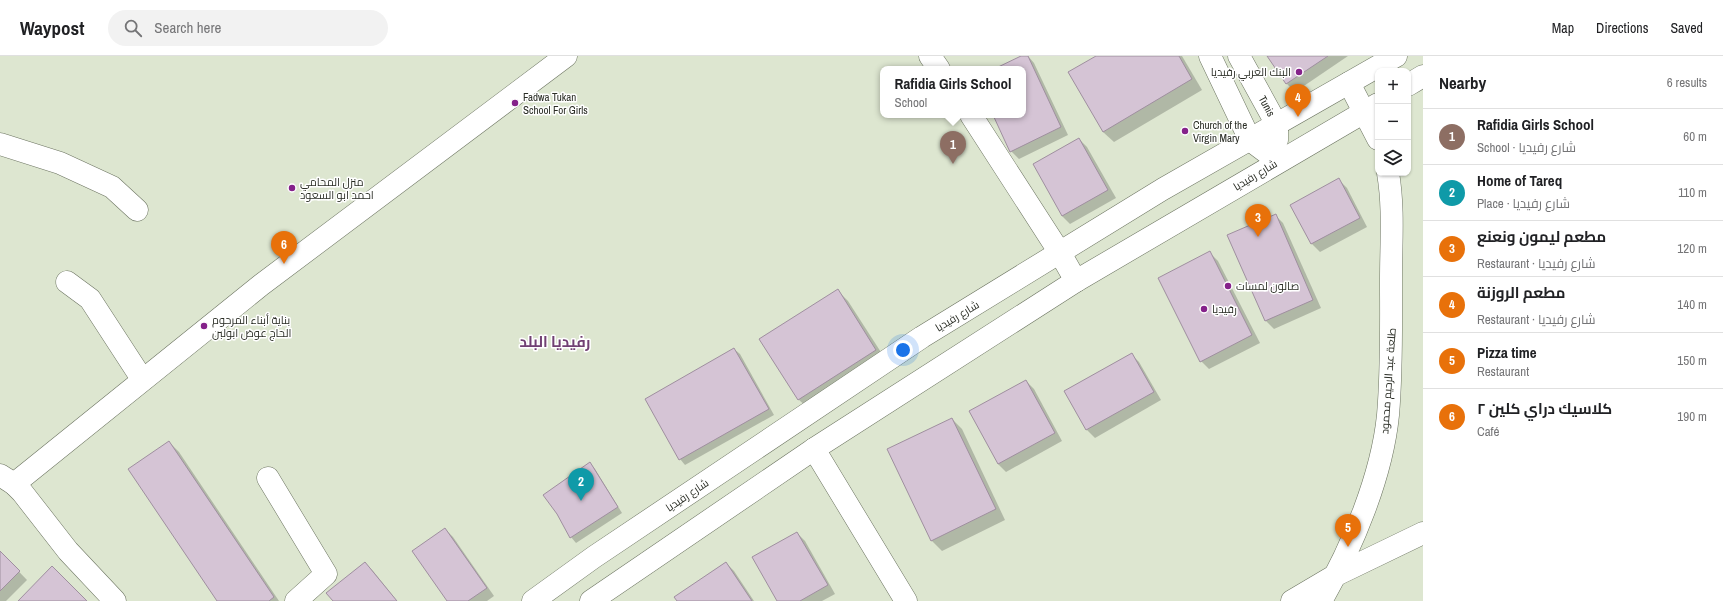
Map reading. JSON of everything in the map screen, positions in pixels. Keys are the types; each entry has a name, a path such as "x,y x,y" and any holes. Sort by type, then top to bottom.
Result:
{"street":[{"path":"115,601 68,551 22,492 7,479 142,380 261,285 566,56"},
{"path":"930,56 937,66"},
{"path":"1210,56 1250,140 1278,161"},
{"name":"Tunis","path":"1239,56 1277,125 1278,161"},
{"name":"شارع رفيديا","path":"533,601 594,557 922,337 1163,190 1396,56"},
{"path":"1411,83 1423,76"},
{"path":"1349,83 1371,108 1375,126"},
{"name":"شارع رفيديا","path":"591,601 814,449 1076,281 1278,161 1371,108"},
{"path":"973,118 1060,253 1076,281"},
{"path":"0,144 60,163 112,187 137,210"},
{"name":"طلعة عبد الرحيم محمود","path":"1321,601 1336,576 1367,502 1384,442 1388,415 1392,332 1392,196 1389,176"},
{"path":"67,282 90,299 142,380"},
{"path":"814,449 906,601"},
{"path":"268,478 326,574 296,601"},
{"path":"1292,601 1336,576 1423,533"}],"building":[{"path":"1021,56 1028,56 1061,127 1010,152 994,118 1026,118 1026,66 1000,66"},
{"path":"1096,56 1179,56 1192,79 1103,132 1068,72"},
{"path":"1267,56 1328,56 1286,84"},
{"path":"1079,138 1108,190 1062,216 1033,164"},
{"path":"1339,178 1360,218 1311,244 1290,205"},
{"path":"1276,214 1313,300 1265,321 1227,235"},
{"path":"1210,251 1252,335 1200,362 1158,278"},
{"path":"838,289 876,350 798,400 759,339"},
{"path":"734,348 769,409 679,460 645,399"},
{"path":"1132,353 1154,392 1086,430 1064,391"},
{"path":"1026,380 1055,433 998,464 969,411"},
{"path":"952,418 996,509 931,541 887,449"},
{"path":"169,441 274,597 269,601 217,601 128,469"},
{"path":"590,462 618,507 570,538 557,514 543,495"},
{"path":"445,528 487,588 468,601 447,601 412,551"},
{"path":"797,532 828,585 800,601 777,601 752,557"},
{"path":"0,551 20,571 0,591"},
{"path":"365,562 397,601 333,601 326,593"},
{"path":"726,562 752,601 677,601 674,597"},
{"path":"52,566 87,601 18,601"}],"place":[{"name":"البنك العربي رفيديا","path":"1299,72"},
{"name":"Fadwa Tukan School For Girls","path":"515,103"},
{"name":"مطعم الروزنة","path":"1298,117"},
{"name":"Church of the Virgin Mary","path":"1185,131"},
{"name":"Rafidia Girls School","path":"953,164"},
{"name":"منزل المحامي احمد ابو السعود","path":"292,188"},
{"name":"مطعم ليمون ونعنع","path":"1258,237"},
{"name":"كلاسيك دراي كلين ٢","path":"284,264"},
{"name":"صالون لمسات","path":"1228,286"},
{"name":"رفيديا","path":"1204,309"},
{"name":"بناية أبناء المرحوم الحاج عوض ابولبن","path":"204,326"},
{"name":"Home of Tareq","path":"581,501"},
{"name":"Pizza time","path":"1348,547"}],"district":[{"name":"رفيديا البلد","path":"555,342"}]}
